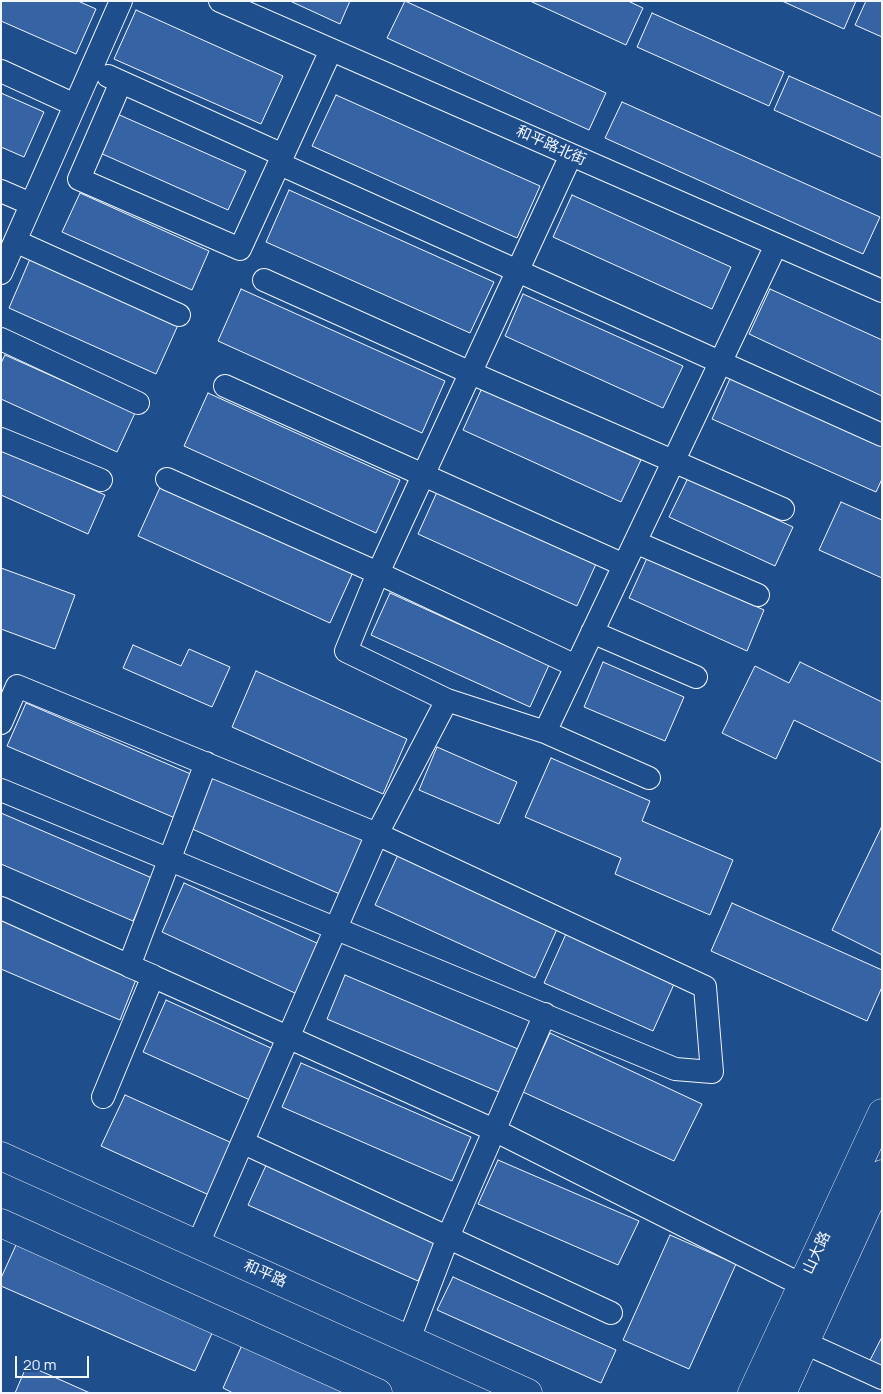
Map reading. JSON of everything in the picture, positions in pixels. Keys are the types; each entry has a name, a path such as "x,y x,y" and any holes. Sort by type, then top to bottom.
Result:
{"main road":[{"name":"山大路","path":"752,1393 882,1112"},
{"name":"和平路","path":"1,1156 528,1393"},
{"name":"山大路","path":"782,1393 882,1174"},
{"path":"1,1224 378,1393"}],"street":[{"path":"1,273 121,1"},
{"name":"和平路北街","path":"220,1 882,291"},
{"path":"121,82 79,179 240,249 331,50"},
{"path":"91,68 518,273 882,435"},
{"path":"1,71 75,105"},
{"path":"572,155 378,573 346,651 447,700 545,732 649,778"},
{"path":"1,191 31,204"},
{"path":"15,241 179,315"},
{"path":"545,732 776,245"},
{"path":"264,280 471,374 674,460 783,509"},
{"path":"1,339 138,403"},
{"path":"225,386 624,565"},
{"path":"1,439 101,480"},
{"path":"166,479 378,573 576,666"},
{"path":"635,542 758,595"},
{"path":"592,632 696,677"},
{"path":"1,723 18,686 377,834 705,987 712,1072 674,1069 336,927 1,790"},
{"path":"198,1244 244,1143 377,834 447,700"},
{"path":"129,966 168,858 206,763"},
{"path":"1,908 494,1130 802,1285"},
{"path":"102,1097 153,976"},
{"path":"409,1339 448,1237 545,1014"},
{"path":"244,1143 611,1313"},
{"path":"805,1343 882,1378"}],"building":[{"path":"1,1 78,1 96,9 76,54 1,21"},
{"path":"290,1 350,1 340,24"},
{"path":"405,1 606,93 589,130 387,38"},
{"path":"530,1 628,1 643,8 626,45"},
{"path":"782,1 856,1 844,29"},
{"path":"866,1 882,1 882,37 855,25"},
{"path":"136,10 283,76 261,124 114,59"},
{"path":"652,13 784,72 769,106 637,47"},
{"path":"789,76 882,117 882,158 774,110"},
{"path":"1,93 44,112 24,157 1,147"},
{"path":"336,95 540,186 517,238 312,146"},
{"path":"622,102 880,217 863,254 605,138"},
{"path":"115,113 246,171 228,210 98,152"},
{"path":"289,190 494,282 470,333 266,242"},
{"path":"80,193 209,251 192,290 62,232"},
{"path":"572,195 731,267 712,309 553,237"},
{"path":"30,259 178,325 156,374 9,308"},
{"path":"241,289 445,381 422,433 218,341"},
{"path":"770,289 882,340 882,396 749,334"},
{"path":"523,294 683,366 663,408 505,336"},
{"path":"5,355 135,413 117,452 1,399 1,363"},
{"path":"733,372 882,438 882,479 876,492 712,419"},
{"path":"482,388 641,460 621,502 463,430"},
{"path":"208,393 400,480 376,533 184,446"},
{"path":"1,449 105,495 88,534 1,495"},
{"path":"688,478 793,527 775,566 669,517"},
{"path":"162,483 354,570 330,623 138,536"},
{"path":"437,492 596,564 577,606 418,534"},
{"path":"841,502 882,520 882,578 819,550"},
{"path":"647,558 764,610 747,651 629,598"},
{"path":"1,568 75,595 55,649 1,629"},
{"path":"390,593 549,665 530,707 371,635"},
{"path":"133,645 181,666 189,649 230,667 212,707 123,668"},
{"path":"603,662 684,697 665,741 584,707"},
{"path":"800,662 882,702 882,763 794,720 776,759 722,733 755,666 789,683"},
{"path":"256,671 407,739 383,794 232,727"},
{"path":"26,703 193,775 175,818 7,746"},
{"path":"437,747 517,782 499,824 419,790"},
{"path":"551,758 650,801 642,821 733,860 710,915 615,874 621,858 525,817"},
{"path":"215,772 366,840 342,895 190,828"},
{"path":"1,813 152,878 133,921 1,864"},
{"path":"882,826 882,955 832,930"},
{"path":"402,846 562,918 535,978 375,905"},
{"path":"184,883 319,944 297,994 162,932"},
{"path":"732,903 882,970 882,987 867,1021 711,951"},
{"path":"1,918 137,977 120,1020 1,969"},
{"path":"570,925 679,973 653,1031 544,983"},
{"path":"345,975 518,1049 499,1092 327,1019"},
{"path":"166,1000 273,1049 250,1100 143,1052"},
{"path":"550,1033 702,1104 674,1161 523,1092"},
{"path":"301,1063 471,1137 452,1181 282,1107"},
{"path":"125,1095 232,1143 209,1195 101,1146"},
{"path":"498,1160 639,1221 618,1265 478,1204"},
{"path":"268,1161 438,1236 418,1281 248,1205"},
{"path":"670,1235 736,1264 689,1369 623,1340"},
{"path":"16,1245 213,1331 195,1371 1,1286 1,1278"},
{"path":"453,1277 616,1350 601,1383 437,1310"},
{"path":"882,1337 882,1371 868,1364"},
{"path":"242,1345 355,1393 233,1393 223,1388"},
{"path":"27,1365 90,1393 15,1393"}]}
